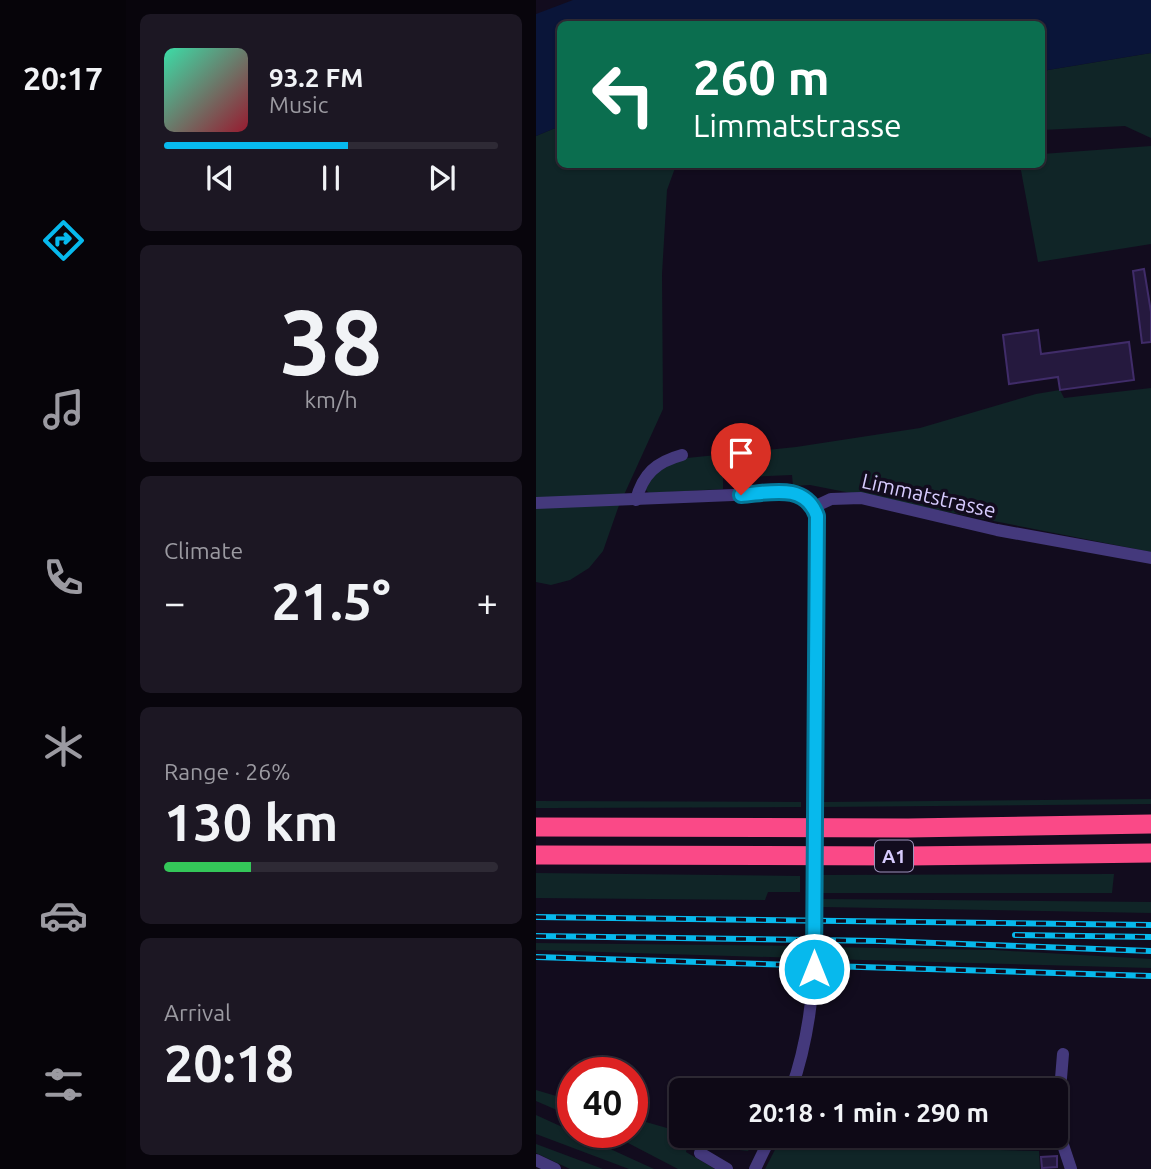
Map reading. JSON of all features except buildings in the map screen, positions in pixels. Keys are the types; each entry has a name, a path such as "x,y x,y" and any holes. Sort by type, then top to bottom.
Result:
{"highway":[{"name":"A1","path":"536,827 908,828 1151,824"},
{"name":"A1","path":"536,855 908,856 1151,853"}],"street":[{"path":"636,499 641,480 652,468 682,455"},
{"path":"536,503 797,492 814,507 817,516 813,983 806,1039 795,1078"},
{"name":"Limmatstrasse","path":"814,507 831,499 861,498 997,530 1151,558"},
{"path":"1063,1054 1057,1127 1071,1169"},
{"path":"755,1169 765,1148"},
{"path":"700,1153 727,1169"},
{"path":"536,1160 555,1169"}],"green space":[{"path":"1151,53 1151,138 1125,126 1045,130 1045,71"},
{"path":"557,127 557,168 675,168 667,190 662,274 663,409 618,508 603,551 589,568 570,580 551,585 536,582 536,136"},
{"path":"1151,146 1151,244 1038,262 1021,168 1045,168 1045,154"},
{"path":"1151,388 1151,552 810,485 793,486 792,475 723,478 723,489 649,493 646,490 647,478 677,459 796,447 920,428 1036,394 1060,390 1064,398"},
{"path":"1151,799 1151,804 823,807 823,802"},
{"path":"536,801 801,802 801,807 536,808"},
{"path":"536,873 800,876 800,892 768,892 765,900 536,898"},
{"path":"1114,874 1112,893 823,893 823,875"},
{"path":"823,899 1151,902 1152,913 823,907"},
{"path":"536,943 802,946 801,958 536,950"},
{"path":"825,947 994,950 1151,959 1151,968 825,959"},
{"path":"536,1090 557,1096 557,1110 536,1101"},
{"path":"536,1115 557,1125 557,1142 536,1134"},
{"path":"648,1123 669,1129 669,1148 687,1148 686,1152 715,1169 678,1169 638,1148 648,1148"},
{"path":"536,1144 603,1169 570,1169 536,1153"},
{"path":"573,1148 608,1148 654,1169 629,1169"},
{"path":"722,1148 750,1148 748,1151"},
{"path":"776,1148 927,1148 1039,1151 1040,1169 765,1169"}],"water":[{"path":"573,0 1151,0 1151,53 1045,71 1045,21 557,21 557,127 536,136 536,14"}],"railway":[{"path":"536,917 1152,925"},
{"path":"1015,935 1152,937"},
{"path":"536,936 880,941 1152,951"},
{"path":"536,957 1152,976"}],"route":[{"path":"741,495 797,492 811,502 817,516 814,969"}]}
